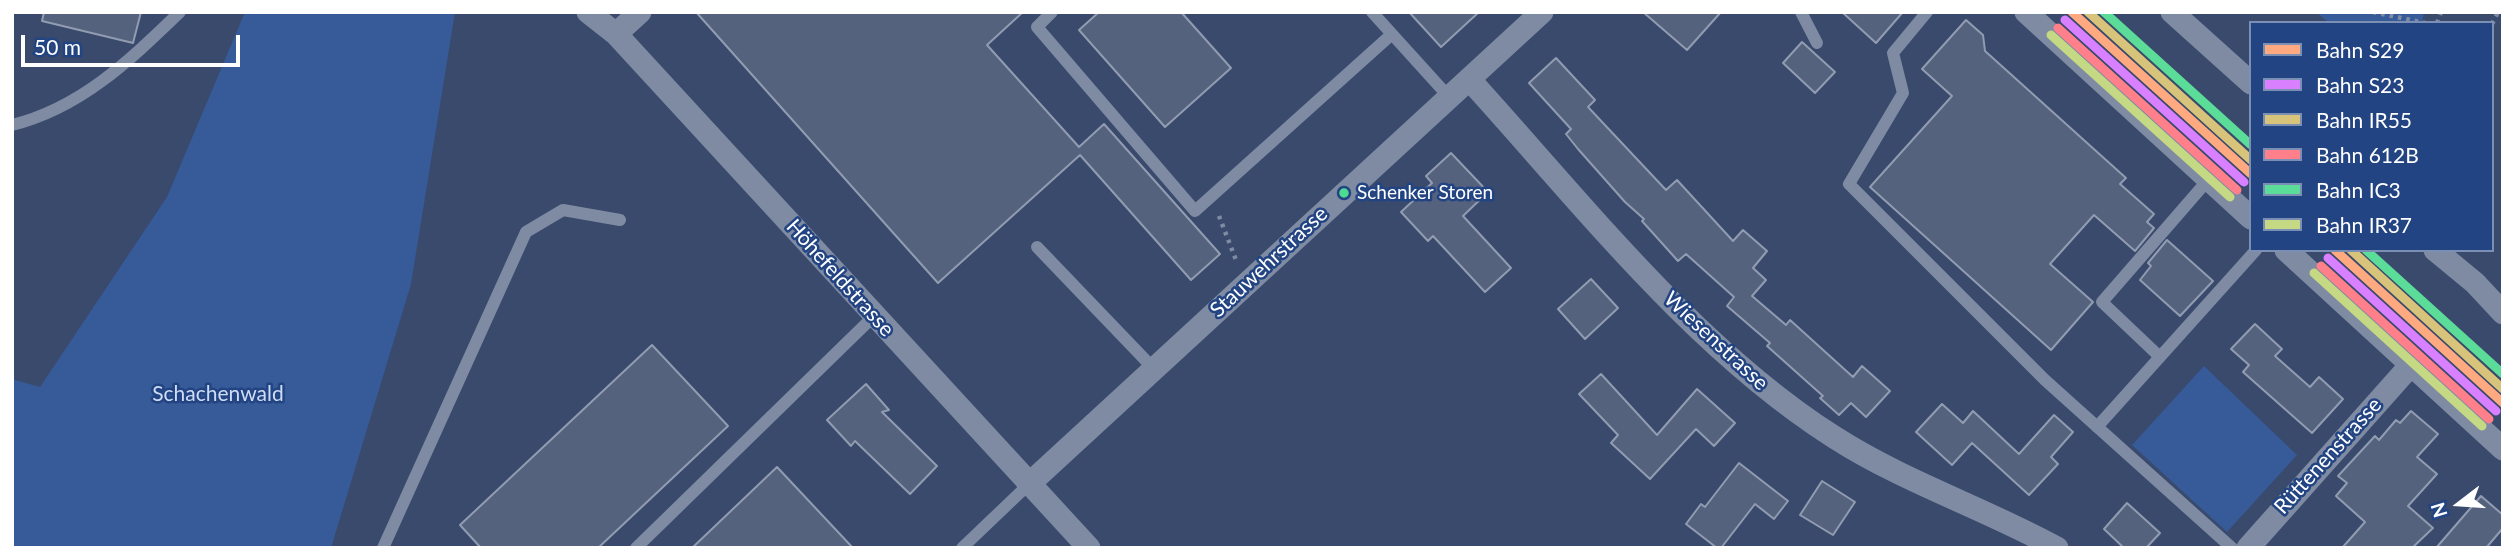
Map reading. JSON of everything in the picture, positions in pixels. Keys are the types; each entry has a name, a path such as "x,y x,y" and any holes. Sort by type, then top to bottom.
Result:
{"street":[{"name":"Höhefeldstrasse","path":"588,12 616,34 1028,485 1089,548"},
{"path":"616,34 640,12"},
{"name":"Stauwehrstrasse","path":"1028,485 1542,12"},
{"path":"2026,12 2249,216"},
{"path":"2172,12 2249,81"},
{"name":"Wiesenstrasse","path":"1469,79 1670,299 1749,376 1874,462 2057,548"},
{"path":"2288,252 2503,449"},
{"path":"2437,252 2475,283 2503,313"},
{"name":"Rüttenenstrasse","path":"2248,548 2410,366"}],"lane":[{"path":"12,125 44,117 118,72 180,12"},
{"path":"1052,12 1037,27 1195,211 1392,34"},
{"path":"1372,12 1449,97"},
{"path":"1801,12 1816,43"},
{"path":"1927,12 1893,53 1903,93 1849,184 2045,380 2232,548"},
{"path":"2160,357 2102,302 2208,180"},
{"path":"383,548 526,232 563,210 620,220"},
{"path":"1037,247 1154,369"},
{"path":"2097,427 2254,252"},
{"path":"635,548 874,316"},
{"path":"961,548 1028,485"}],"path":[{"path":"2373,12 2416,21"},
{"path":"1212,195 1246,284"}],"green space":[{"name":"Schachenwald","path":"245,12 455,12 411,284 331,548 12,548 12,379 40,387 167,197"},
{"path":"2316,12 2424,12 2422,21 2327,21"},
{"path":"2204,366 2297,455 2227,532 2132,445"}],"building":[{"path":"44,12 141,12 133,43 42,21"},
{"path":"696,12 1023,12 987,45 1079,147 1104,124 1220,254 1191,280 1080,155 938,283"},
{"path":"1099,12 1181,12 1231,68 1165,127 1079,30"},
{"path":"1409,12 1479,12 1441,47"},
{"path":"1643,12 1721,12 1687,50"},
{"path":"1842,12 1903,12 1876,43"},
{"path":"1966,20 1983,35 1985,51 2126,178 2120,184 2154,214 2147,222 2154,228 2135,251 2094,215 2050,264 2093,302 2051,350 1870,187 1952,96 1922,69"},
{"path":"1802,42 1835,72 1815,93 1783,63"},
{"path":"1556,58 1595,100 1588,107 1666,190 1677,180 1733,241 1743,230 1767,251 1753,268 1766,280 1752,296 1786,325 1790,320 1853,377 1862,366 1890,391 1866,417 1851,403 1839,415 1820,398 1823,396 1767,346 1770,343 1727,306 1734,297 1686,254 1678,261 1642,221 1644,219 1625,202 1578,149 1566,134 1571,129 1529,83"},
{"path":"1451,153 1488,192 1463,216 1511,268 1485,292 1433,236 1428,241 1401,212 1432,183 1426,176"},
{"path":"2167,240 2213,281 2180,316 2140,280 2151,266 2148,263"},
{"path":"1591,279 1618,308 1585,339 1558,309"},
{"path":"2255,324 2282,349 2275,356 2310,387 2319,377 2343,399 2312,433 2243,372 2249,365 2231,349"},
{"path":"652,345 728,426 598,548 481,548 460,525"},
{"path":"1601,374 1657,435 1697,389 1735,423 1714,446 1696,429 1650,479 1611,443 1618,435 1579,394"},
{"path":"866,384 889,410 882,412 937,466 910,494 855,441 851,446 827,420"},
{"path":"1942,404 1963,423 1973,411 2019,454 2054,415 2073,432 2051,457 2058,464 2029,495 1972,443 1952,465 1916,432"},
{"path":"2411,411 2438,434 2417,457 2437,474 2408,506 2433,528 2412,548 2342,548 2365,522 2336,496 2347,483 2338,476 2375,436 2379,440 2396,420 2400,423"},
{"path":"1739,463 1788,501 1774,519 1755,504 1721,548 1717,548 1686,524 1701,504 1705,507"},
{"path":"777,467 853,548 692,548"},
{"path":"1822,481 1855,502 1833,535 1800,515"},
{"path":"2481,496 2503,515 2503,528 2486,548 2436,548"},
{"path":"2127,503 2160,533 2146,548 2124,548 2104,529"}],"rail line":[{"name":"S29","path":"2072,12 2249,172"},
{"name":"IR55","path":"2088,12 2249,158"},
{"name":"IC3","path":"2104,12 2249,143"},
{"name":"S23","path":"2065,20 2244,182"},
{"name":"612B","path":"2058,28 2237,190"},
{"name":"IR37","path":"2051,35 2230,197"},
{"name":"S29","path":"2337,252 2503,403"},
{"name":"IR55","path":"2353,252 2503,389"},
{"name":"IC3","path":"2368,252 2503,374"},
{"name":"S23","path":"2328,258 2496,411"},
{"name":"612B","path":"2321,266 2489,419"},
{"name":"IR37","path":"2314,273 2482,426"}],"place":[{"name":"Schenker Storen","path":"1344,193"}]}
